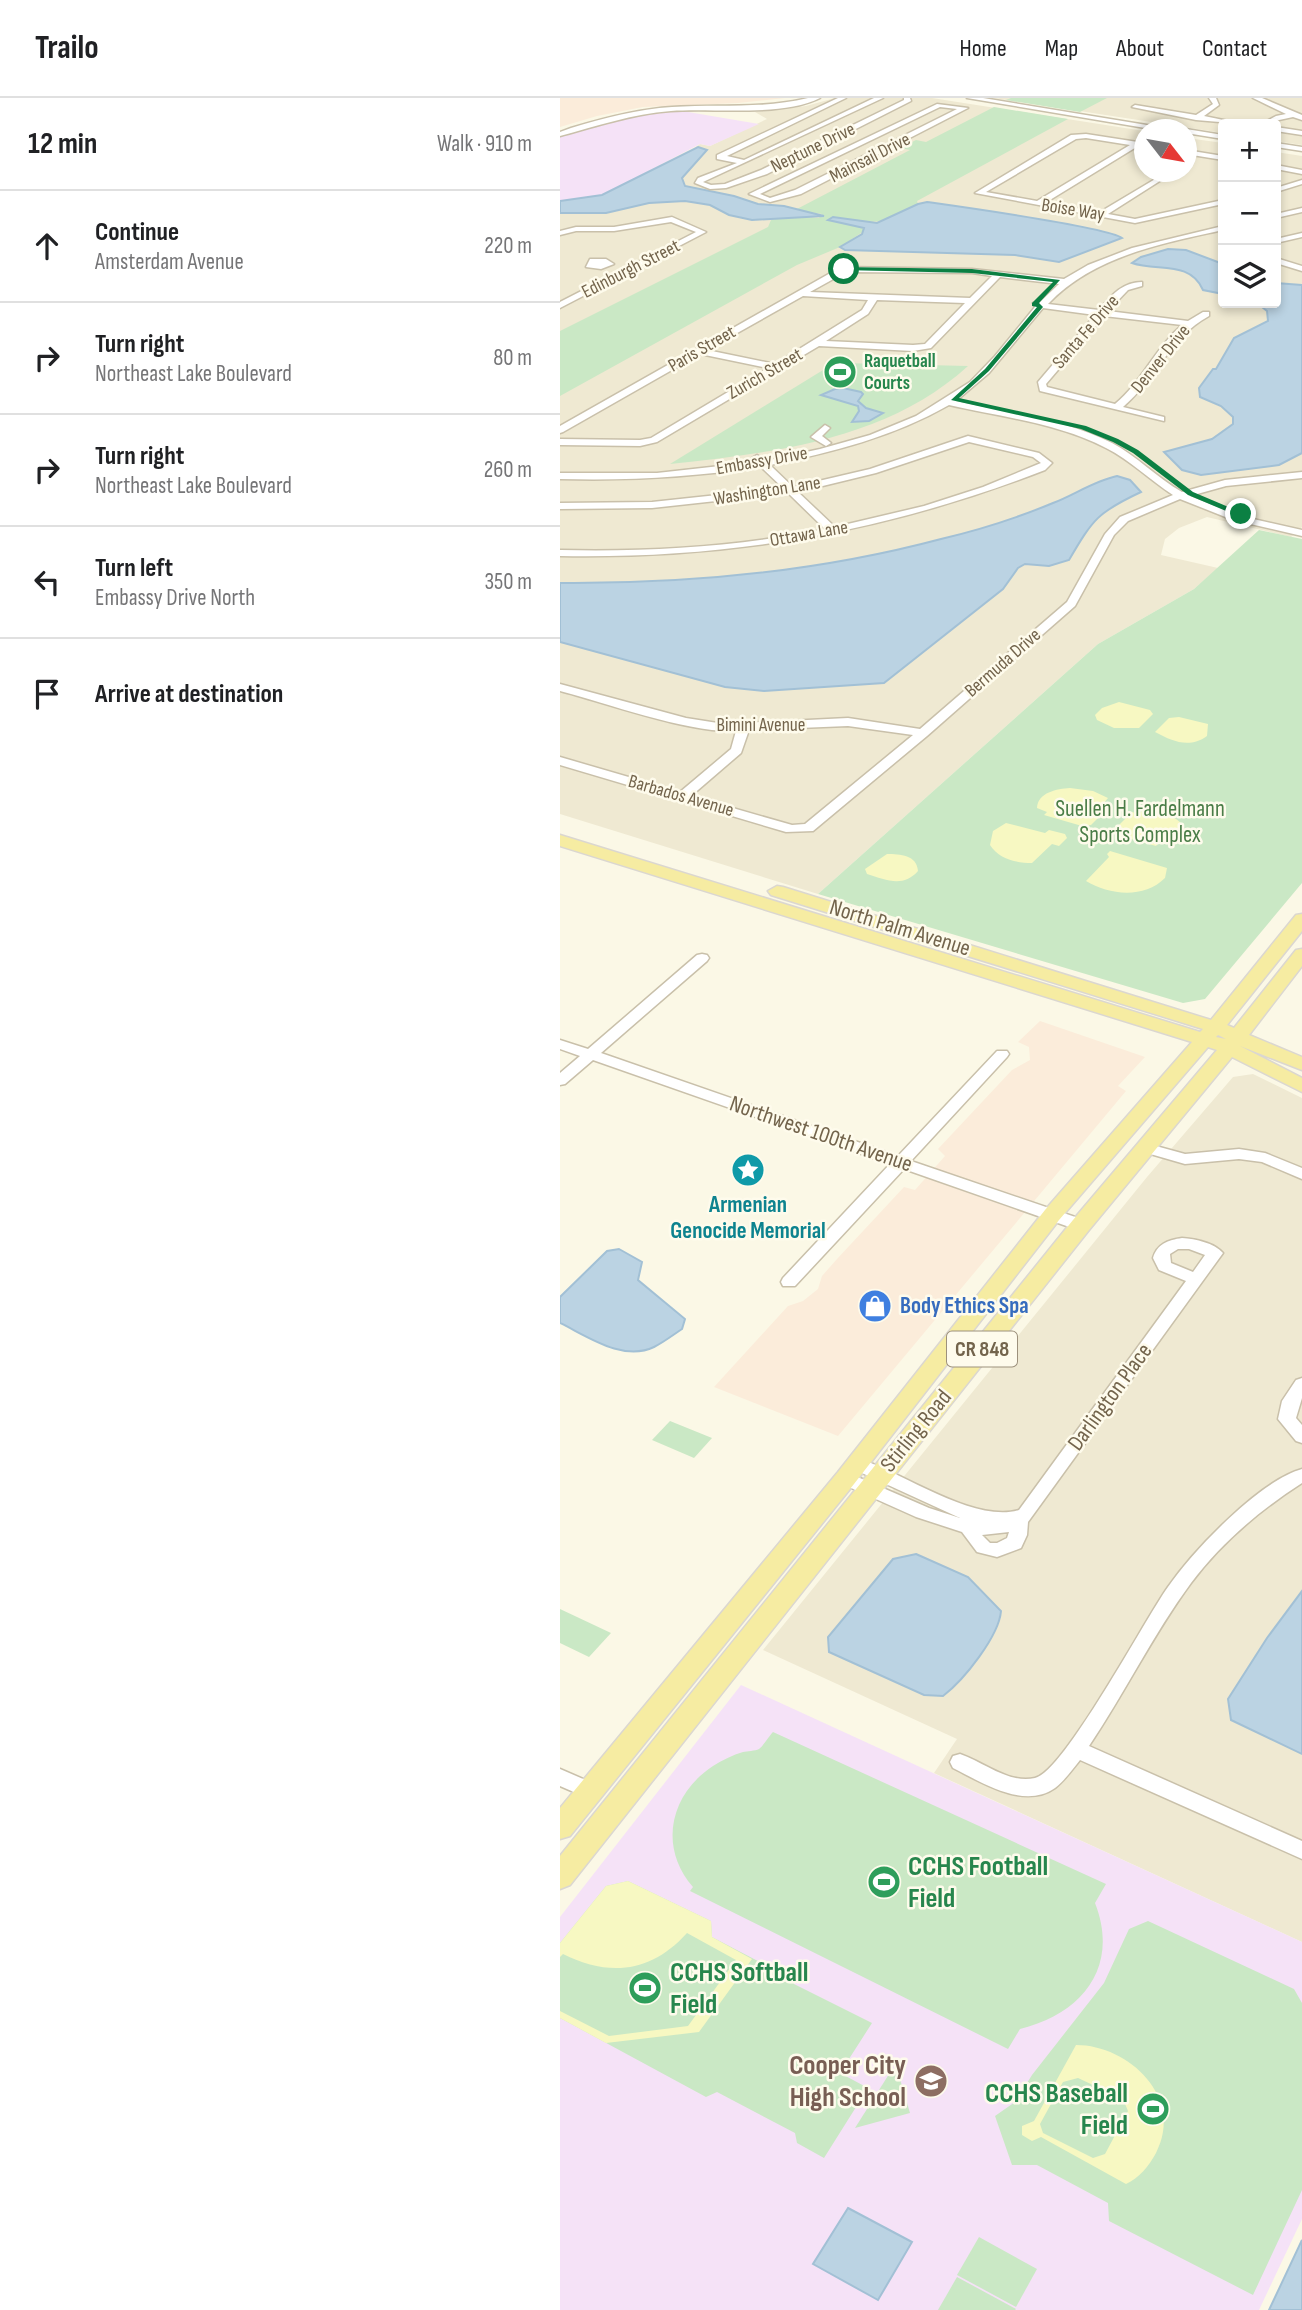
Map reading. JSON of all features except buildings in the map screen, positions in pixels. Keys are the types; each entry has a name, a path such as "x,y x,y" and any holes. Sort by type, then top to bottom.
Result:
{"main road":[{"name":"North Palm Avenue","path":"560,827 593,843 1233,1041"},
{"name":"North Palm Avenue","path":"560,840 593,843"},
{"name":"Stirling Road","path":"560,1828 851,1471 1052,1215 1209,1033 1302,919"},
{"name":"Stirling Road","path":"560,1877 1302,954"},
{"path":"1233,1041 1302,1064"},
{"path":"1233,1041 1302,1086"},
{"path":"704,1652 730,1664"}],"street":[{"path":"779,109 806,98"},
{"path":"560,132 640,113 671,109 779,109 817,98"},
{"path":"843,98 720,157 745,162 880,98"},
{"name":"Neptune Drive","path":"745,162 699,182 710,187 726,186 764,172 908,101 906,98"},
{"path":"970,98 1134,124"},
{"path":"1148,98 1135,107 1218,121"},
{"path":"1196,118 1216,105 1212,98"},
{"path":"1256,98 1297,116"},
{"path":"1265,98 1297,116"},
{"name":"Mainsail Drive","path":"939,105 965,108 798,192 782,198 762,198 753,194 881,133 939,105"},
{"path":"779,109 798,119 909,138"},
{"path":"1274,119 1297,116"},
{"path":"1281,130 1302,133"},
{"path":"1197,133 1218,136"},
{"name":"Boise Way","path":"1134,144 1077,136 1013,170 979,193 1135,221 1218,203"},
{"path":"1281,146 1302,149"},
{"path":"1037,204 1134,149"},
{"path":"1197,154 1218,157"},
{"path":"1281,168 1302,172"},
{"path":"1101,215 1155,182"},
{"path":"1281,188 1302,182"},
{"path":"1281,213 1302,208"},
{"path":"1167,214 1218,235"},
{"name":"Edinburgh Street","path":"560,233 576,229 629,227 666,219 677,220 702,232 560,305"},
{"path":"946,399 1062,281 1101,257 1161,238 1218,227"},
{"path":"1281,240 1302,235"},
{"path":"1281,262 1302,269"},
{"path":"607,266 629,270"},
{"name":"Paris Street","path":"560,430 844,269 999,273"},
{"path":"817,343 835,346 924,347 931,344 999,273 1062,281"},
{"name":"Santa Fe Drive","path":"1117,407 1043,388 1041,384 1125,288 1139,284"},
{"path":"801,293 972,301"},
{"name":"Zurich Street","path":"560,442 648,442 817,343 865,312 874,298"},
{"path":"1036,306 1186,323"},
{"name":"Denver Drive","path":"1117,407 1132,396 1186,323 1206,314"},
{"path":"698,351 775,367"},
{"path":"946,399 1101,441 1217,512 1302,530"},
{"name":"Embassy Drive","path":"560,469 628,470 760,460 895,421 946,399"},
{"name":"Embassy Drive","path":"560,476 663,474 837,446 882,433 946,399"},
{"path":"1117,407 1161,419"},
{"path":"825,428 816,437 826,443"},
{"name":"Washington Lane","path":"560,506 652,505 792,490 873,471 968,439 1037,455 1047,463"},
{"path":"760,460 832,530"},
{"name":"Ottawa Lane","path":"560,553 631,553 722,547 832,530 933,507 998,485 1042,468 1047,463"},
{"name":"Bermuda Drive","path":"802,830 814,825 1071,604 1110,534 1124,519 1142,509 1245,480 1302,475"},
{"name":"Bimini Avenue","path":"560,687 685,721 724,728 848,723 881,725 923,733"},
{"path":"683,796 737,750 743,729"},
{"name":"Barbados Avenue","path":"560,761 802,830"},
{"path":"560,1082 702,958"},
{"name":"Northwest 100th Avenue","path":"560,1044 1082,1225"},
{"path":"789,1282 1002,1054"},
{"path":"1145,1148 1185,1159 1239,1154 1265,1158 1302,1174"},
{"name":"Darlington Place","path":"968,1520 977,1544 995,1550 1006,1549 1014,1544 1022,1517 1195,1279"},
{"path":"1302,1384 1291,1401 1287,1419 1302,1437"},
{"path":"851,1471 968,1520 1022,1517"},
{"path":"960,1762 1008,1785 1027,1788 1054,1778 1076,1749 1174,1593 1194,1566 1260,1503 1302,1475"},
{"path":"1076,1749 1302,1850"},
{"path":"560,1777 590,1791"}],"shaded area":[{"path":"560,98 785,98 643,107 560,127"},
{"path":"835,98 932,98 1134,129 1134,182 1197,182 1197,139 1218,142 1218,308 1281,308 1281,153 1302,156 1302,527 1291,537 1207,517 1179,528 1165,539 1161,555 1218,568 1194,589 1098,644 818,894 560,814 560,206 651,190 700,144 710,146 767,119 755,112 806,106"},
{"path":"994,98 1302,98 1302,145 1281,142 1281,119 1218,119 1218,132 1197,129 1197,119 1134,119"},
{"path":"682,111 759,124 710,146 700,144 599,197 560,202 560,137 632,116"},
{"path":"1040,1021 1145,1057 1118,1086 1126,1091 838,1436 714,1387 788,1306 803,1301 818,1289 822,1276 904,1187 915,1190 945,1156 938,1149 1012,1070 1030,1060 1029,1047 1018,1042"},
{"path":"1253,1074 1302,1098 1302,1942 934,1773 957,1739 763,1650 1147,1177 1233,1077"},
{"name":"Cooper City High School","path":"741,1685 1302,1942 1302,2219 1259,2310 560,2310 560,1917"}],"green space":[{"path":"1107,98 1080,112 1006,100"},
{"path":"994,107 1068,119 917,201 918,204 893,217 869,222 833,217 829,220 862,227 864,231 840,247 797,265 560,396 560,331 768,227 771,220 787,216 819,218 822,214 795,210 910,150 900,148 916,140 926,142"},
{"path":"841,363 968,366 937,391 902,411 866,426 789,447 670,464 828,367"},
{"name":"Suellen H. Fardelmann Sports Complex","path":"1259,530 1302,539 1302,883 1205,999 1183,1003 818,894 1098,644 1194,589"},
{"path":"670,1421 712,1438 694,1458 652,1440"},
{"path":"560,1609 611,1633 589,1657 560,1643"},
{"path":"773,1732 1106,1884 1095,1903 1103,1948 1099,1967 1078,1999 1042,2022 1020,2029 1008,2049 690,1891 693,1887 675,1855 674,1822 679,1806 698,1778 713,1766 743,1752 759,1749"},
{"path":"628,1881 711,1921 712,1937 792,1979 794,1984 872,2023 840,2073 868,2088 824,2158 797,2143 795,2133 717,2092 706,2097 560,2018 560,1943 606,1886"},
{"name":"CCHS Baseball Field","path":"1148,1921 1294,1989 1302,2003 1302,2190 1253,2295 1109,2221 1108,2203 1037,2165 1012,2165 995,2116 1015,2102 1032,2075 1104,1983 1129,1929"},
{"path":"897,2069 910,2113 855,2128 891,2071"},
{"path":"979,2237 1037,2269 1016,2307 957,2275"},
{"path":"957,2277 1016,2309 938,2310"}],"sand":[{"path":"1119,702 1150,710 1153,714 1139,728 1114,728 1097,720 1095,715 1102,708"},
{"path":"1179,717 1208,724 1207,736 1187,743 1174,741 1155,732 1169,718"},
{"path":"1070,788 1093,791 1108,798 1103,804 1110,806 1091,825 1082,826 1044,815 1047,812 1037,808 1044,795"},
{"path":"1142,811 1158,812 1172,817 1181,823 1182,832 1156,846 1117,835 1113,831 1132,812 1139,814"},
{"path":"1006,823 1045,833 1049,830 1065,834 1067,838 1059,846 1052,844 1032,863 1014,861 998,854 990,845 993,831"},
{"path":"1110,851 1167,868 1165,878 1147,889 1126,893 1095,886 1086,881 1109,857 1107,854"},
{"path":"887,854 911,859 918,871 900,881 867,874 865,869"},
{"path":"628,1881 711,1921 712,1937 752,1959 699,2032 606,2043 560,2018 560,2011 609,2036 688,2026 736,1960 687,1933 659,1956 629,1967 597,1966 563,1954 560,1957 560,1943 606,1886"},
{"path":"1076,2045 1096,2047 1115,2054 1147,2078 1163,2113 1163,2133 1150,2162 1139,2175 1126,2184 1041,2137 1032,2141 1022,2135 1022,2126 1034,2121","holes":["1078,2078 1123,2099 1128,2111 1105,2154 1093,2158 1043,2133 1040,2124 1063,2082"]}],"water":[{"path":"698,147 707,150 682,178 685,186 758,204 784,206 824,216 752,220 729,215 710,205 685,201 649,203 606,213 560,213 560,201 602,195"},
{"path":"927,202 1089,228 1122,238 1059,262 1015,255 845,250 840,247 862,234 864,228 828,220 833,217 877,223"},
{"path":"1168,249 1186,250 1218,262 1218,293 1203,290 1190,274 1132,263 1141,257"},
{"path":"1281,283 1302,285 1302,453 1279,465 1201,475 1182,470 1164,452 1212,439 1233,424 1233,417 1221,406 1200,397 1199,388 1213,369 1216,369 1234,338 1268,321 1267,311 1263,308 1281,308"},
{"path":"843,388 861,392 863,394 858,401 866,408 883,413 869,421 852,422 859,411 858,406 821,395"},
{"path":"1117,476 1130,480 1141,492 1115,505 1098,518 1069,560 1049,566 1025,564 1018,568 1003,589 884,683 764,691 725,687 560,642 560,583 704,578 847,560 998,523"},
{"path":"619,1249 642,1262 638,1280 685,1319 682,1329 658,1345 642,1351 606,1346 560,1323 560,1297 607,1251"},
{"path":"916,1554 968,1577 1001,1611 994,1633 979,1657 943,1696 924,1695 829,1652 828,1637 893,1559"},
{"path":"1302,1591 1302,1754 1231,1720 1228,1699 1267,1638"},
{"path":"848,2208 912,2242 878,2300 813,2264"},
{"path":"1302,2240 1302,2310 1269,2310"}],"place":[{"name":"Raquetball Courts","path":"840,372"},
{"name":"Armenian Genocide Memorial","path":"748,1170"},
{"name":"Body Ethics Spa","path":"875,1306"},
{"name":"CCHS Football Field","path":"884,1882"},
{"name":"CCHS Softball Field","path":"645,1988"},
{"name":"Cooper City High School","path":"931,2081"},
{"name":"CCHS Baseball Field","path":"1153,2109"}],"route":[{"path":"844,269 972,271 1058,281 1034,304 1041,305 987,370 954,399 1083,428 1115,440 1136,451 1190,493 1241,514"}]}
